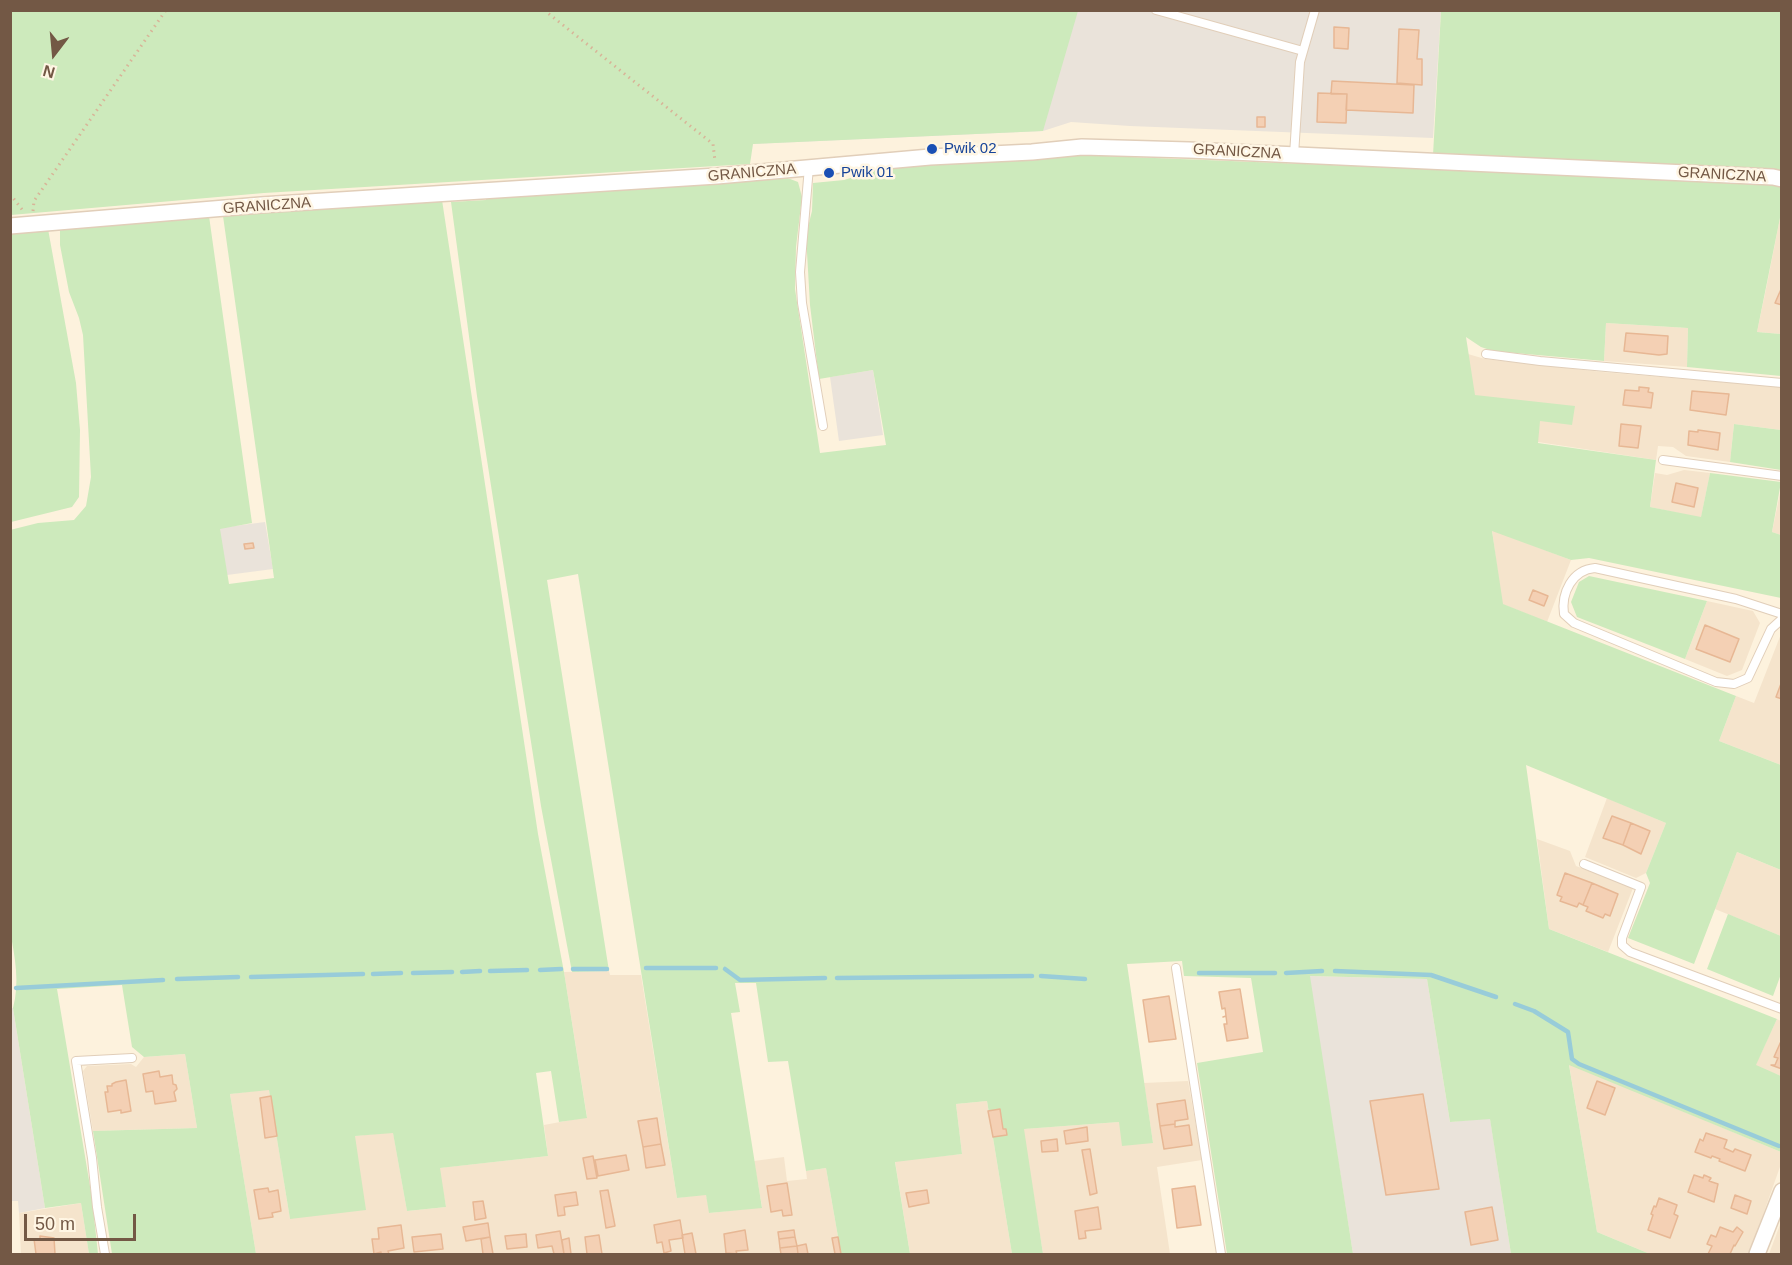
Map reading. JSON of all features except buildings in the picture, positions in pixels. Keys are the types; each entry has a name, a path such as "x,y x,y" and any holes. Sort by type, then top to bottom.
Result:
{"street":[{"name":"GRANICZNA","path":"10,226 261,205 717,176 1082,147 1190,150 1782,179"},
{"path":"1757,1254 1782,1191"}],"lane":[{"path":"1156,10 1303,51"},
{"path":"1294,155 1300,62 1315,10"},
{"path":"809,167 800,272 802,303 823,426"},
{"path":"1486,354 1540,362 1782,382"},
{"path":"1663,460 1782,476"},
{"path":"1587,568 1595,568 1736,599 1782,616 1771,628 1748,678 1734,684 1724,684 1682,669 1574,623 1564,614 1563,599 1576,574 1587,568"},
{"path":"1584,864 1641,887 1622,938 1622,945 1630,952 1782,1009"},
{"path":"1176,968 1221,1254"},
{"path":"105,1254 76,1061 132,1058"}],"path":[{"path":"31,224 34,201 166,10"},
{"path":"544,10 713,144 717,176"},
{"path":"10,194 31,224"}],"shaded area":[{"path":"766,11 1441,11 1433,138 1071,122 1043,131 752,144"},
{"path":"1781,213 1781,334 1757,332 1767,284"},
{"path":"1606,323 1688,328 1687,367 1604,361"},
{"path":"1468,354 1485,359 1602,372 1781,387 1781,430 1734,424 1730,462 1686,456 1673,447 1658,446 1656,460 1479,433"},
{"path":"873,370 883,435 839,441 830,377"},
{"path":"1684,470 1710,473 1701,518 1650,507 1655,473 1667,475"},
{"path":"1781,488 1781,535 1772,532"},
{"path":"265,522 273,569 227,575 219,528"},
{"path":"1492,530 1571,560 1547,622 1502,604"},
{"path":"1707,601 1753,611 1760,623 1742,670 1727,676 1685,659"},
{"path":"1781,634 1781,765 1719,741 1736,696 1754,703"},
{"path":"1607,798 1666,823 1646,873 1636,878 1585,857"},
{"path":"1537,839 1570,851 1576,866 1633,888 1608,952 1549,929"},
{"path":"1737,852 1781,870 1781,936 1715,909"},
{"path":"609,971 610,975 641,975 677,1198 706,1194 710,1213 762,1207 754,1161 784,1157 787,1181 807,1179 806,1171 826,1168 841,1254 256,1254 230,1094 269,1089 290,1219 355,1136 393,1132 407,1211 446,1207 439,1168 548,1156 544,1125 587,1117 564,972"},
{"path":"1309,976 1427,979 1450,1122 1490,1118 1511,1254 1353,1254"},
{"path":"13,1008 45,1208 19,1213 18,1201 11,1201 10,1009"},
{"path":"1777,1019 1781,1021 1781,1076 1755,1066"},
{"path":"185,1054 197,1128 93,1131 83,1071 87,1066 131,1064 136,1067 144,1057"},
{"path":"1569,1064 1781,1152 1781,1164 1749,1254 1650,1254 1597,1232"},
{"path":"1188,1081 1202,1160 1157,1167 1170,1254 1043,1254 1023,1129 1119,1122 1153,1143 1144,1083"},
{"path":"987,1101 1012,1254 910,1254 895,1161 962,1154 956,1104"},
{"path":"81,1203 89,1254 21,1254 19,1213"},
{"path":"1781,1222 1781,1254 1769,1254"}],"green space":[{"path":"11,10 1078,11 1043,131 753,144 750,164 264,193 11,215"},
{"path":"1441,11 1781,11 1781,171 1433,155"},
{"path":"1080,155 1781,183 1781,213 1757,332 1781,334 1781,376 1687,367 1688,328 1606,323 1604,361 1493,351 1481,347 1466,337 1475,395 1575,406 1572,425 1540,421 1538,443 1656,460 1650,507 1701,517 1710,473 1781,482 1772,532 1781,535 1781,598 1589,558 1571,560 1492,531 1503,604 1736,696 1719,741 1781,765 1781,870 1737,852 1694,964 1628,938 1650,883 1646,873 1666,823 1526,765 1549,929 1777,1019 1756,1065 1781,1076 1781,1152 1569,1065 1597,1232 1650,1254 1511,1254 1490,1119 1450,1122 1427,979 1310,976 1353,1254 1227,1254 1197,1063 1263,1052 1251,978 1184,976 1182,961 1127,964 1153,1143 1122,1146 1119,1122 1024,1129 1043,1254 1012,1254 987,1101 956,1104 962,1154 895,1162 910,1254 841,1254 826,1168 806,1171 788,1061 768,1062 756,983 735,983 740,1012 731,1013 762,1208 709,1213 706,1195 677,1198 578,574 547,580 609,971 572,972 541,806 477,396 451,202 486,200 486,196 785,177 798,182 802,197 796,247 795,289 820,453 886,445 873,370 819,379 810,305 806,235 812,211 813,183 844,180 879,169"},
{"path":"442,200 538,834 564,972 587,1118 559,1122 551,1071 536,1073 548,1156 440,1168 446,1207 407,1211 393,1133 355,1136 366,1210 290,1219 269,1090 230,1094 256,1254 112,1254 93,1131 197,1128 185,1054 144,1057 132,1047 122,985 57,989 92,1198 98,1254 89,1254 81,1203 45,1208 13,1008 16,980 10,931 10,530 38,523 74,520 86,506 91,477 83,335 69,292 60,245 60,228 209,216 252,523 220,529 229,584 274,578 223,216"},
{"path":"48,229 76,383 80,430 79,497 72,507 11,522 11,232"},
{"path":"1734,424 1781,430 1781,470 1730,462"},
{"path":"1589,576 1707,601 1685,659 1577,617 1571,602 1579,582"},
{"path":"1728,914 1781,936 1781,974 1773,996 1707,969"}],"waterway":[{"path":"646,968 716,968"},
{"path":"540,970 561,969"},
{"path":"573,969 607,969"},
{"path":"725,969 740,980 825,978"},
{"path":"490,971 527,970"},
{"path":"462,972 480,971"},
{"path":"1286,973 1322,971"},
{"path":"1335,971 1431,975 1496,997"},
{"path":"413,973 452,972"},
{"path":"373,974 401,973"},
{"path":"1199,973 1275,973"},
{"path":"251,977 363,974"},
{"path":"837,978 1032,976"},
{"path":"1041,976 1085,979"},
{"path":"177,979 238,977"},
{"path":"16,988 163,980"},
{"path":"1515,1004 1534,1011 1568,1032 1572,1059 1579,1064 1779,1146"}],"place":[{"name":"Pwik 02","path":"932,149"},
{"name":"Pwik 01","path":"829,173"}]}
